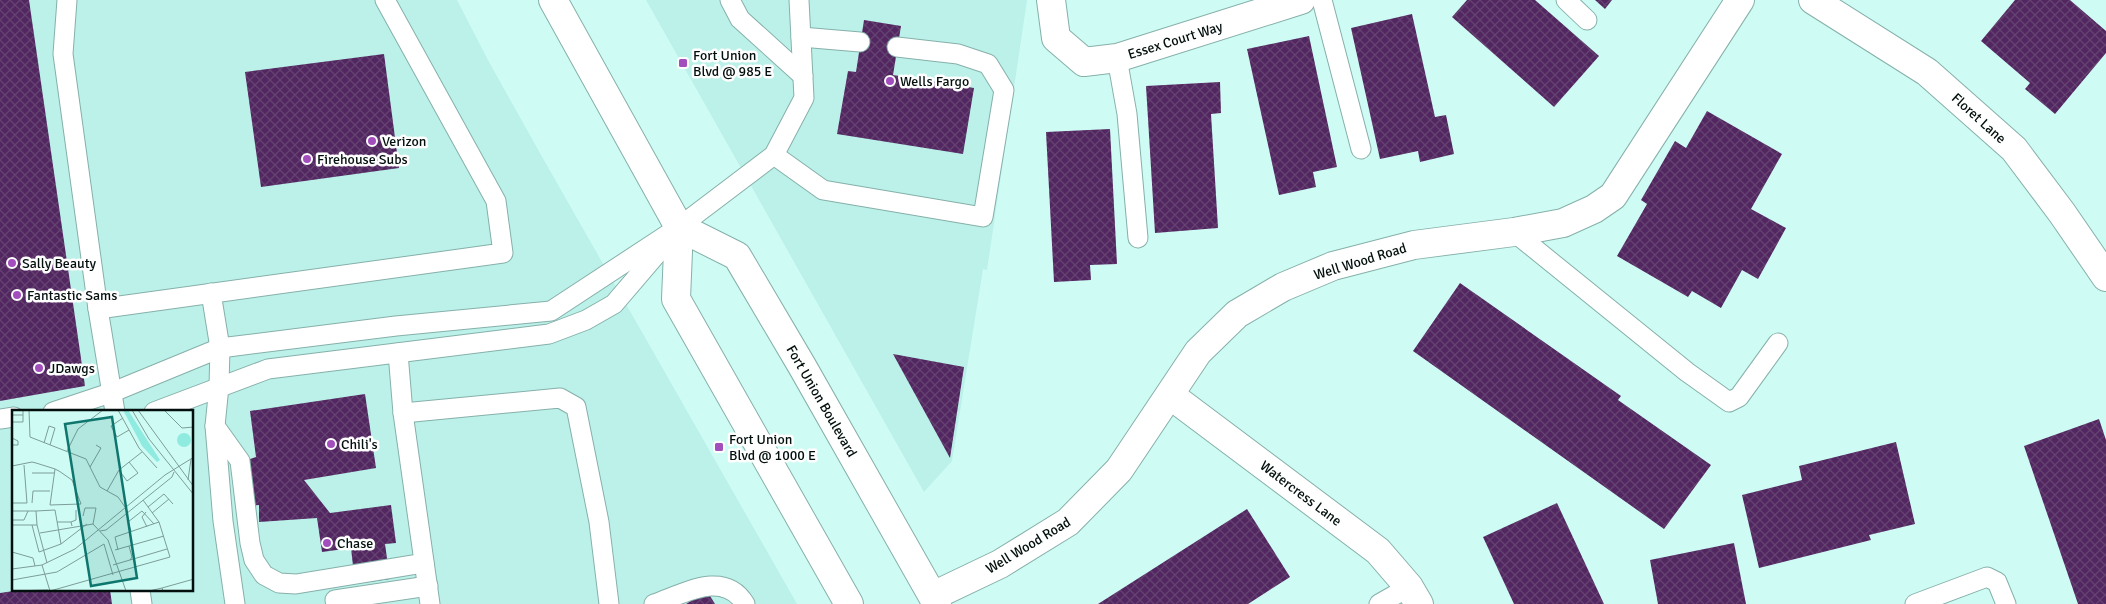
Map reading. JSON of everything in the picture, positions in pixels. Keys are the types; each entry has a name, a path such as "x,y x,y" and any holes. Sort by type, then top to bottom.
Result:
{"street":[{"path":"553,0 679,227 676,300 849,604"},
{"name":"Essex Court Way","path":"1051,0 1056,38 1084,62 1116,58 1301,0"},
{"name":"Well Wood Road","path":"935,600 1000,564 1068,522 1119,470 1198,352 1237,314 1284,287 1333,266 1414,245 1514,232 1563,222 1594,209 1613,196 1740,0"},
{"name":"Floret Lane","path":"1813,0 1927,72 2014,149 2062,213 2106,277"},
{"name":"Fort Union Boulevard","path":"679,227 738,256 935,600"},
{"name":"Watercress Lane","path":"1170,395 1378,551 1414,596"}],"lane":[{"path":"67,0 63,54 98,309 115,410"},
{"path":"98,309 503,253 496,201 385,0"},
{"path":"730,0 740,19 803,76"},
{"path":"59,410 113,392 220,348 396,326 551,311 679,227 774,155 804,98 799,0"},
{"path":"1322,0 1361,149"},
{"path":"1566,0 1586,20"},
{"path":"801,37 860,42"},
{"path":"774,155 823,190 984,217 1004,90 988,64 958,54 897,47"},
{"path":"1116,58 1127,114 1138,238"},
{"path":"159,410 268,368 549,334 586,320 614,304 679,227"},
{"path":"1514,232 1687,372 1729,402 1740,396 1778,343"},
{"path":"211,293 220,348 220,386 215,426 223,521 235,604"},
{"path":"335,600 429,595 403,413 398,353"},
{"path":"403,413 560,398 576,407 599,522 609,604"},
{"path":"215,426 240,461 250,543 254,560 264,575 279,583 296,584 424,563"},
{"path":"1918,604 1987,577 1997,582 2006,604"},
{"path":"654,604 710,584 724,586 741,598 744,604"},
{"path":"1379,604 1414,596"}],"shaded area":[{"path":"0,0 457,0 545,162 797,604 0,604"},
{"path":"646,0 1027,0 987,270 983,269 952,461 924,492"}],"building":[{"path":"0,0 29,0 85,386 0,401"},
{"path":"1467,0 1535,0 1599,56 1554,107 1452,17"},
{"path":"1595,0 1612,0 1605,9"},
{"path":"2015,0 2070,0 2106,31 2106,53 2055,114 2025,89 2030,83 1981,41"},
{"path":"1412,14 1435,117 1446,115 1454,154 1420,162 1418,151 1380,159 1351,28"},
{"name":"Wells Fargo","path":"864,20 901,26 893,75 974,88 963,154 837,134 848,71 856,72"},
{"path":"1309,36 1337,167 1313,172 1316,187 1279,195 1247,49"},
{"path":"384,54 399,168 261,187 245,72"},
{"path":"1220,82 1221,113 1211,114 1218,228 1155,233 1146,86"},
{"path":"1707,111 1782,154 1751,209 1786,228 1758,279 1742,270 1721,308 1692,291 1688,297 1617,256 1647,204 1641,200 1675,141 1686,148"},
{"path":"1110,129 1117,264 1090,265 1091,280 1054,282 1046,132"},
{"path":"1460,283 1621,396 1618,400 1711,465 1664,529 1413,351"},
{"path":"893,354 964,367 950,458"},
{"path":"365,394 376,468 304,480 330,513 391,505 396,543 385,544 390,579 355,584 351,548 322,552 317,518 259,522 259,505 249,506 244,461 256,457 250,411"},
{"path":"2099,419 2106,440 2106,604 2078,604 2024,446"},
{"path":"1896,442 1915,524 1869,535 1871,540 1759,568 1742,495 1802,480 1799,466"},
{"path":"1557,503 1604,604 1514,604 1483,537"},
{"path":"1247,509 1290,577 1248,604 1098,604"},
{"path":"1734,543 1746,604 1658,604 1650,560"},
{"path":"12,591 110,592 112,604 0,604 0,593"},
{"path":"707,591 715,604 686,604"}],"place":[{"name":"Fort Union Blvd @ 985 E","path":"683,63"},
{"name":"Wells Fargo","path":"890,81"},
{"name":"Verizon","path":"372,141"},
{"name":"Firehouse Subs","path":"307,159"},
{"name":"Sally Beauty","path":"12,263"},
{"name":"Fantastic Sams","path":"17,295"},
{"name":"JDawgs","path":"39,368"},
{"name":"Chili's","path":"331,444"},
{"name":"Fort Union Blvd @ 1000 E","path":"719,447"},
{"name":"Chase","path":"327,543"}]}
